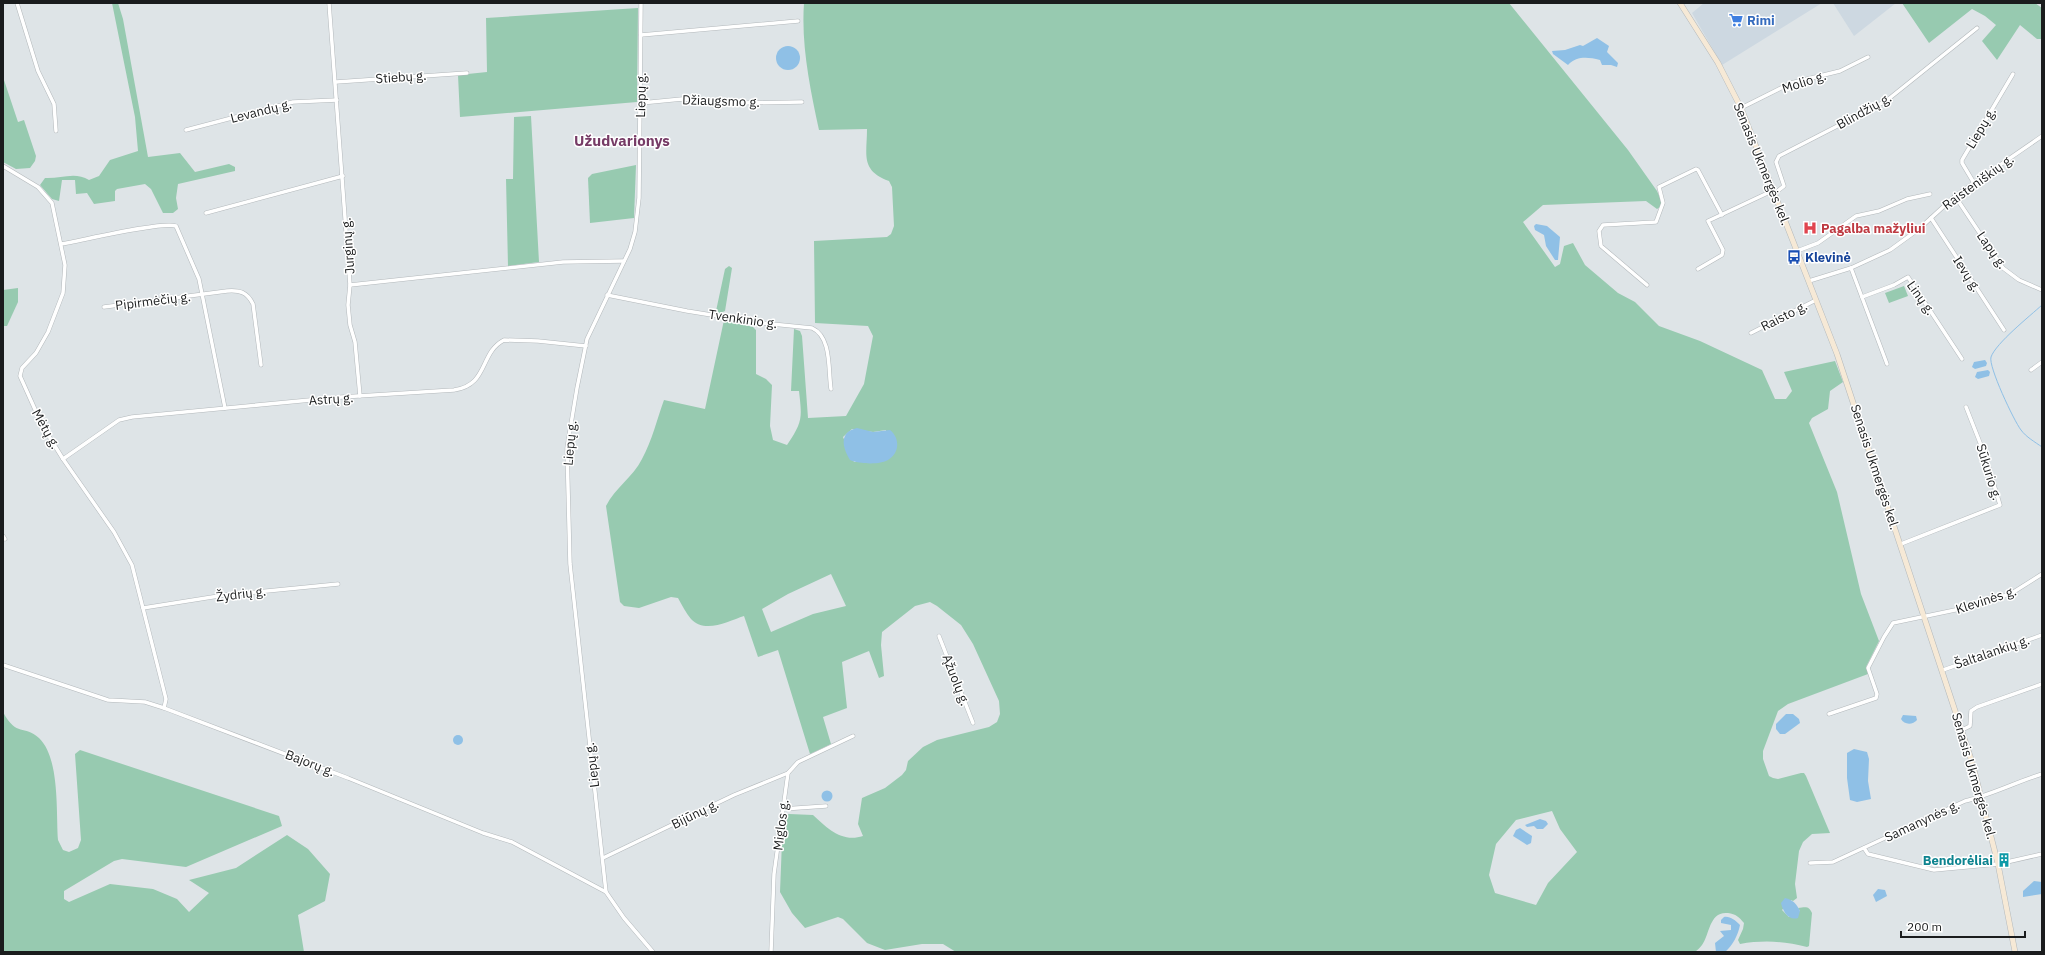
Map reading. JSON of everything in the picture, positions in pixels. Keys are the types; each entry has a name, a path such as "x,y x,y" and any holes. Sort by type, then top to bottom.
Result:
{"main road":[{"name":"Senasis Ukmergės kel.","path":"1680,3 1718,63 1741,108 1844,374 1962,730 1982,797 1998,864 2015,952"}],"street":[{"path":"17,3 38,71 54,104 56,131"},
{"name":"Jurginų g.","path":"330,3 350,285 563,262 624,261"},
{"name":"Liepų g.","path":"606,892 570,564 567,448 586,346 607,295 624,261 635,232 638,216 642,3"},
{"path":"641,35 798,21"},
{"name":"Blindžių g.","path":"1774,192 1784,186 1776,162 1779,156 1886,101 1977,28"},
{"name":"Molio g.","path":"1741,108 1791,83 1840,71 1868,57"},
{"name":"Stiebų g.","path":"336,82 467,72"},
{"name":"Liepų g.","path":"1974,183 1962,164 1962,160 2013,74"},
{"name":"Džiaugsmo g.","path":"641,103 682,99 740,103 802,102"},
{"name":"Levandų g.","path":"186,130 293,102 337,100"},
{"name":"Raisteniškių g.","path":"1809,281 1851,268 1890,250 1931,218 1955,196 2042,136"},
{"name":"Mėtų g.","path":"3,166 38,187 47,196 54,208 65,265 63,293 48,332 36,353 20,373 42,425 63,459 108,523 132,565 166,699 164,708"},
{"path":"1647,284 1601,246 1599,231 1603,225 1656,222 1663,203 1659,187 1696,169 1698,170 1722,215"},
{"path":"206,213 342,176"},
{"path":"1698,269 1722,255 1723,250 1708,221 1774,192"},
{"path":"1797,251 1818,243 1856,216 1879,211 1907,199 1930,194"},
{"name":"Lapų g.","path":"1955,196 2003,268 2020,280 2042,290"},
{"name":"Ievų g.","path":"1931,218 2004,330"},
{"path":"61,244 142,228 172,225 179,230 199,279 203,294 225,408"},
{"path":"1851,268 1887,364"},
{"name":"Linų g.","path":"1862,297 1894,285 1908,277 1962,359"},
{"path":"350,285 348,305 360,396"},
{"name":"Pipirmėčių g.","path":"104,307 238,290 249,297 253,304 261,365"},
{"name":"Tvenkinio g.","path":"607,295 687,312 761,323 812,328 819,331 826,341 831,389"},
{"name":"Raisto g.","path":"1751,333 1816,300"},
{"name":"Astrų g.","path":"63,459 119,420 148,415 466,388 477,377 494,348 504,340 538,341 586,346"},
{"path":"2031,370 2042,362"},
{"name":"Sūkurio g.","path":"1901,544 2000,505 1986,458 1966,407"},
{"name":"Klevinės g.","path":"1829,714 1876,698 1877,694 1868,668 1884,637 1895,622 1978,605 2012,593 2042,574"},
{"name":"Žydrių g.","path":"143,608 225,595 338,584"},
{"name":"Šaltalankių g.","path":"1942,670 2042,635"},
{"name":"Ąžuolų g.","path":"939,636 973,723"},
{"name":"Bajorų g.","path":"3,665 108,700 141,702 164,708 348,778 483,833 512,842 606,892"},
{"path":"1962,730 1970,726 1971,712 1977,707 2042,684"},
{"path":"788,773 798,762 852,736"},
{"name":"Bijūnų g.","path":"603,858 734,795 788,773"},
{"name":"Miglos g.","path":"771,952 774,874 788,773"},
{"name":"Samanynės g.","path":"1810,863 1833,862 1965,801 1982,797 1994,790 2042,774"},
{"path":"783,810 826,806"},
{"name":"Samanynės g.","path":"1864,848 1868,854 1934,870 1998,864 2042,854"},
{"path":"606,892 624,918 653,952"}],"shaded area":[{"path":"1704,3 1822,3 1722,65 1692,13"},
{"path":"1833,3 1896,3 1854,36"}],"green space":[{"path":"112,3 118,3 123,19 148,157 180,153 195,172 229,164 235,167 235,171 178,184 176,198 178,209 173,213 163,213 151,189 145,184 117,189 115,191 115,201 94,204 87,193 76,194 75,180 62,180 59,201 52,199 40,185 45,178 78,176 89,180 99,176 110,160 138,151 135,117"},
{"path":"804,3 1509,3 1628,150 1657,191 1662,202 1660,207 1657,209 1646,201 1543,205 1523,222 1555,267 1560,264 1564,246 1573,243 1585,265 1618,293 1635,302 1659,326 1700,341 1762,370 1775,399 1786,399 1792,391 1784,372 1835,361 1843,382 1830,391 1828,409 1812,418 1809,423 1837,492 1861,594 1879,641 1866,667 1868,674 1788,704 1778,711 1763,751 1763,759 1769,776 1778,779 1804,773 1830,833 1812,834 1803,842 1799,851 1795,884 1797,898 1793,901 1791,900 1782,910 1789,917 1800,911 1798,908 1805,907 1810,909 1812,913 1809,946 1807,947 1790,943 1774,942 1740,944 1738,940 1744,923 1737,916 1728,913 1722,913 1714,919 1705,940 1695,952 956,952 943,944 922,944 885,950 867,943 843,919 838,917 805,928 792,913 780,892 783,816 789,814 813,815 829,829 842,836 855,838 863,836 858,824 862,798 885,788 902,775 906,770 908,761 923,747 937,740 989,727 997,722 1000,714 999,701 973,644 961,625 937,606 930,602 915,606 882,632 881,645 884,676 879,678 869,651 842,662 847,708 823,717 831,744 810,754 778,650 758,657 744,616 717,625 703,626 691,619 678,598 671,597 639,608 624,606 620,602 606,506 614,494 634,471 646,452 664,400 705,409 724,320 753,327 756,330 756,374 766,379 772,385 770,426 773,440 787,445 799,424 801,414 799,391 791,391 794,329 800,331 802,336 808,418 846,416 864,384 873,336 868,326 815,323 814,241 887,237 891,234 894,226 892,187 889,181 880,177 869,167 866,154 867,129 819,130 807,66 803,19","holes":["852,429 873,432 886,430 883,462 854,462 843,437","831,574 846,606 813,614 771,632 762,609 788,594","1552,811 1560,829 1577,852 1548,883 1536,905 1495,893 1489,875 1496,844 1516,820"]},
{"path":"1902,3 2035,3 2042,8 2042,39 2037,39 2020,25 1997,60 1982,41 1996,25 1985,16 1972,9 1929,43"},
{"path":"638,8 637,102 460,117 458,75 487,72 486,18"},
{"path":"3,77 18,122 24,120 36,156 35,161 30,168 16,169 3,162"},
{"path":"531,116 539,262 508,266 506,179 513,179 514,117"},
{"path":"636,165 634,218 590,223 588,178 592,174"},
{"path":"729,266 732,268 725,311 720,313 716,311 725,269"},
{"path":"1904,286 1908,296 1889,303 1885,293"},
{"path":"18,288 18,302 7,326 3,326 3,290"},
{"path":"3,712 12,725 21,730 34,734 39,738 46,747 51,758 56,786 58,840 63,850 69,852 78,848 81,840 75,754 80,750 279,816 282,826 186,867 122,859 114,861 64,891 64,899 69,902 110,884 153,889 177,899 189,912 209,893 189,880 236,868 287,835 308,849 330,874 325,901 298,915 304,952 3,952"}],"water":[{"path":"1597,38 1609,46 1607,52 1618,63 1617,67 1602,65 1600,60 1591,58 1575,60 1568,65 1553,54 1552,51 1565,50 1580,45 1583,46"},
{"path":"788,46 796,50 800,58 796,66 788,70 780,66 776,58 780,50"},
{"path":"1536,224 1547,226 1560,237 1558,260 1555,260 1546,246 1544,235 1535,230 1534,226"},
{"path":"1985,360 1987,363 1986,366 1975,369 1972,367 1974,362"},
{"path":"1988,370 1990,372 1989,376 1978,379 1975,377 1977,372"},
{"path":"857,428 873,432 890,430 896,437 897,450 892,457 880,463 864,463 850,460 845,450 845,436 851,430"},
{"path":"1786,714 1793,714 1799,719 1800,723 1785,734 1780,734 1776,729 1776,724"},
{"path":"1903,715 1916,716 1917,720 1913,723 1906,723 1901,719"},
{"path":"456,735 460,735 462,736 462,744 456,745 453,742 453,738"},
{"path":"1854,749 1867,752 1869,759 1868,781 1871,799 1857,802 1850,800 1847,778 1847,753"},
{"path":"827,790 831,792 833,796 831,800 827,802 823,800 821,796 823,792"},
{"path":"1540,819 1546,821 1548,824 1543,829 1537,829 1534,826 1527,827 1525,825"},
{"path":"1520,828 1532,836 1531,843 1527,845 1513,836 1516,830"},
{"path":"2034,881 2042,882 2042,894 2023,897 2023,891"},
{"path":"1878,889 1885,890 1887,896 1876,902 1873,895"},
{"path":"1785,898 1794,902 1797,906 1800,911 1798,918 1794,919 1786,915 1781,903"},
{"path":"1724,917 1732,919 1740,925 1735,940 1728,949 1725,952 1716,952 1715,943 1724,936 1720,931 1731,930 1731,925 1721,923 1721,920"}],"waterway":[{"path":"2042,305 2006,337 1991,357 1993,371 1997,382 2018,425 2025,435 2042,447"}],"place":[{"name":"Rimi","path":"1736,20"},
{"name":"Pagalba mažyliui","path":"1810,228"},
{"name":"Klevinė","path":"1794,257"},
{"name":"Bendorėliai","path":"2004,860"}],"district":[{"name":"Užudvarionys","path":"622,140"}]}
